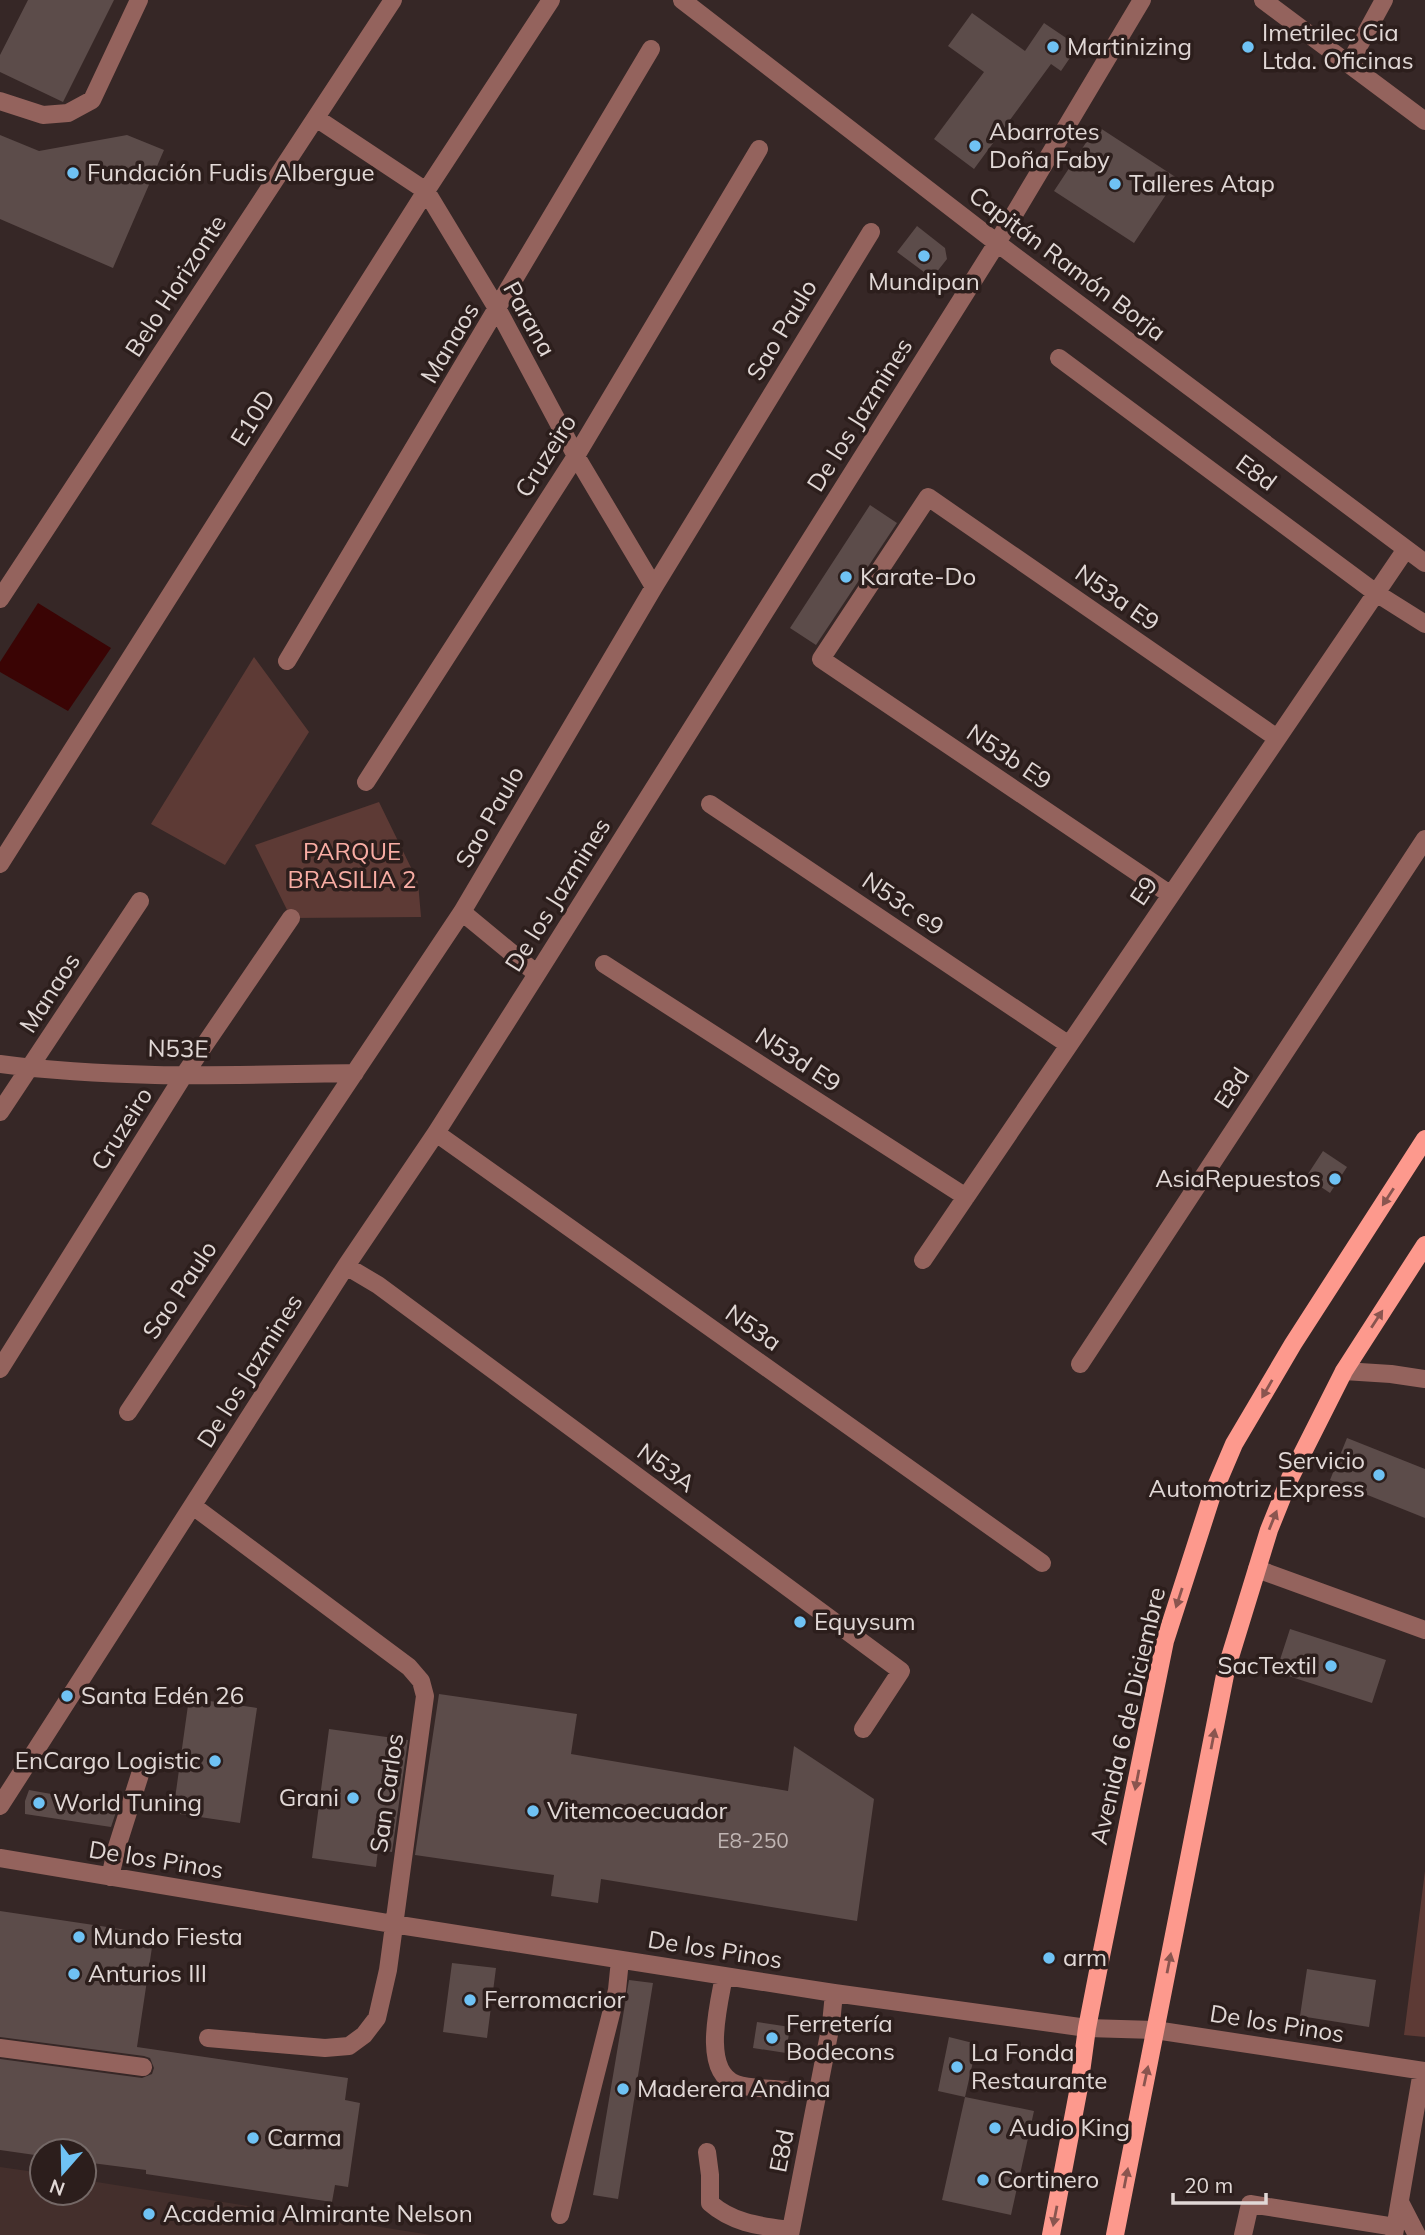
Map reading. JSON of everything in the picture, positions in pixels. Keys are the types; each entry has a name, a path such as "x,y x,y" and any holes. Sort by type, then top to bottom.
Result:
{"main road":[{"name":"Avenida 6 de Diciembre","path":"1051,2235 1079,2087 1087,2028 1165,1641 1211,1498 1234,1444 1287,1355 1425,1139"},
{"path":"1115,2235 1226,1670 1256,1569 1290,1478 1344,1371 1425,1245"}],"street":[{"path":"0,101 43,115 68,113 92,100 139,0"},
{"name":"Belo Horizonte","path":"0,598 393,0"},
{"name":"E10D","path":"0,864 426,191 551,0"},
{"name":"Capitán Ramón Borja","path":"682,0 998,243 1425,563"},
{"name":"De los Jazmines","path":"0,1807 346,1266 436,1133 537,974 998,243 1142,0"},
{"path":"1263,0 1425,121"},
{"path":"1349,64 1384,0"},
{"name":"Manaos","path":"287,661 651,49"},
{"name":"Parana","path":"316,118 426,191 498,310 576,456 653,587"},
{"name":"Cruzeiro","path":"366,782 576,456 759,149"},
{"name":"Sao Paulo","path":"128,1412 462,912 653,587 871,232"},
{"name":"E8d","path":"1059,358 1376,593 1425,624"},
{"name":"N53a E9","path":"821,659 928,498 1278,738"},
{"name":"E9","path":"923,1260 1406,549"},
{"name":"N53b E9","path":"821,659 1171,895"},
{"name":"N53c e9","path":"710,804 1069,1045"},
{"name":"E8d","path":"1080,1364 1425,839"},
{"name":"Manaos","path":"0,1112 140,901"},
{"path":"462,912 537,974"},
{"name":"Cruzeiro","path":"0,1369 184,1075 290,918"},
{"name":"N53d E9","path":"604,964 966,1197"},
{"name":"N53E","path":"0,1064 29,1068 184,1075 355,1073"},
{"name":"N53a","path":"436,1133 1042,1563"},
{"name":"N53A","path":"346,1266 378,1285 901,1671 863,1729"},
{"path":"1344,1371 1391,1374 1425,1380"},
{"name":"San Carlos","path":"193,1506 409,1667 421,1681 425,1696 384,1993 376,2018 364,2035 349,2046 325,2048 208,2038"},
{"path":"1256,1569 1425,1630"},
{"path":"110,1877 143,1765"},
{"name":"De los Pinos","path":"0,1858 393,1924 834,1993 1087,2028 1156,2030 1424,2071"},
{"path":"560,2215 617,1990 620,1960"},
{"path":"724,1976 714,2054 721,2075 736,2084 785,2090"},
{"name":"E8d","path":"791,2233 831,2024 834,1993"},
{"path":"0,2048 143,2067"},
{"path":"1243,2235 1250,2204 1394,2231 1424,2071"},
{"path":"707,2152 710,2203 723,2215 791,2233"},
{"path":"1400,2202 1417,2235"}],"shaded area":[{"path":"38,603 111,648 68,711 0,672 0,662"},
{"name":"Academia Almirante Nelson","path":"0,2167 28,2171 28,2207 98,2207 98,2182 431,2235 0,2235"}],"green space":[{"path":"254,657 309,732 225,865 151,824"},
{"name":"PARQUE BRASILIA 2","path":"379,802 418,882 421,917 291,918 255,845"},
{"path":"1425,1871 1425,2037 1404,2035"}],"building":[{"path":"28,0 114,0 63,102 0,72 0,55"},
{"path":"972,13 1025,51 1044,23 1078,46 1061,71 1051,64 974,169 934,139 984,72 948,46"},
{"name":"Talleres Atap","path":"1097,126 1177,178 1134,243 1054,191"},
{"path":"0,135 39,151 127,135 164,150 113,268 0,219"},
{"name":"Mundipan","path":"917,226 945,248 947,259 932,278 897,252"},
{"name":"Karate-Do","path":"870,505 897,523 816,645 790,628"},
{"path":"1323,1151 1347,1167 1330,1193 1306,1177"},
{"name":"Servicio Automotriz Express","path":"1347,1438 1425,1469 1425,1518 1330,1480"},
{"name":"SacTextil","path":"1290,1629 1386,1660 1372,1703 1276,1672"},
{"path":"439,1694 577,1714 571,1754 788,1791 794,1746 874,1799 857,1921 601,1879 598,1903 551,1896 554,1875 415,1855"},
{"name":"EnCargo Logistic","path":"189,1698 257,1708 240,1823 173,1813"},
{"name":"Grani","path":"329,1729 408,1740 392,1852 378,1850 376,1867 312,1858"},
{"path":"29,1790 118,1806 111,1827 25,1814 25,1801"},
{"path":"0,1911 154,1934 137,2047 348,2078 345,2100 360,2103 348,2187 335,2185 332,2202 146,2174 146,2170 98,2164 98,2137 28,2137 28,2154 0,2150 0,2059 142,2078 152,2074 154,2068 150,2058 144,2056 0,2037"},
{"name":"Ferromacrior","path":"452,1963 496,1968 487,2038 443,2032"},
{"path":"1307,1969 1376,1980 1369,2027 1300,2016"},
{"name":"Maderera Andina","path":"629,1980 653,1983 618,2199 593,2195"},
{"name":"Ferretería Bodecons","path":"757,2022 790,2027 786,2053 753,2048"},
{"name":"La Fonda Restaurante","path":"949,2037 977,2044 965,2097 938,2091"},
{"path":"965,2097 1034,2111 1011,2215 942,2200"}],"place":[{"name":"Martinizing","path":"1053,47"},
{"name":"Imetrilec Cia Ltda. Oficinas","path":"1248,47"},
{"name":"Abarrotes Doña Faby","path":"975,146"},
{"name":"Fundación Fudis Albergue","path":"73,173"},
{"name":"Talleres Atap","path":"1115,184"},
{"name":"Mundipan","path":"924,256"},
{"name":"Karate-Do","path":"846,577"},
{"name":"AsiaRepuestos","path":"1335,1179"},
{"name":"Servicio Automotriz Express","path":"1379,1475"},
{"name":"Equysum","path":"800,1622"},
{"name":"SacTextil","path":"1331,1666"},
{"name":"Santa Edén 26","path":"67,1696"},
{"name":"EnCargo Logistic","path":"215,1761"},
{"name":"Grani","path":"353,1798"},
{"name":"World Tuning","path":"39,1803"},
{"name":"Vitemcoecuador","path":"533,1811"},
{"name":"Mundo Fiesta","path":"79,1937"},
{"name":"arm","path":"1049,1958"},
{"name":"Anturios III","path":"74,1974"},
{"name":"Ferromacrior","path":"470,2000"},
{"name":"Ferretería Bodecons","path":"772,2038"},
{"name":"La Fonda Restaurante","path":"957,2067"},
{"name":"Maderera Andina","path":"623,2089"},
{"name":"Audio King","path":"995,2128"},
{"name":"Carma","path":"253,2138"},
{"name":"Cortinero","path":"983,2180"},
{"name":"Academia Almirante Nelson","path":"149,2214"}]}
